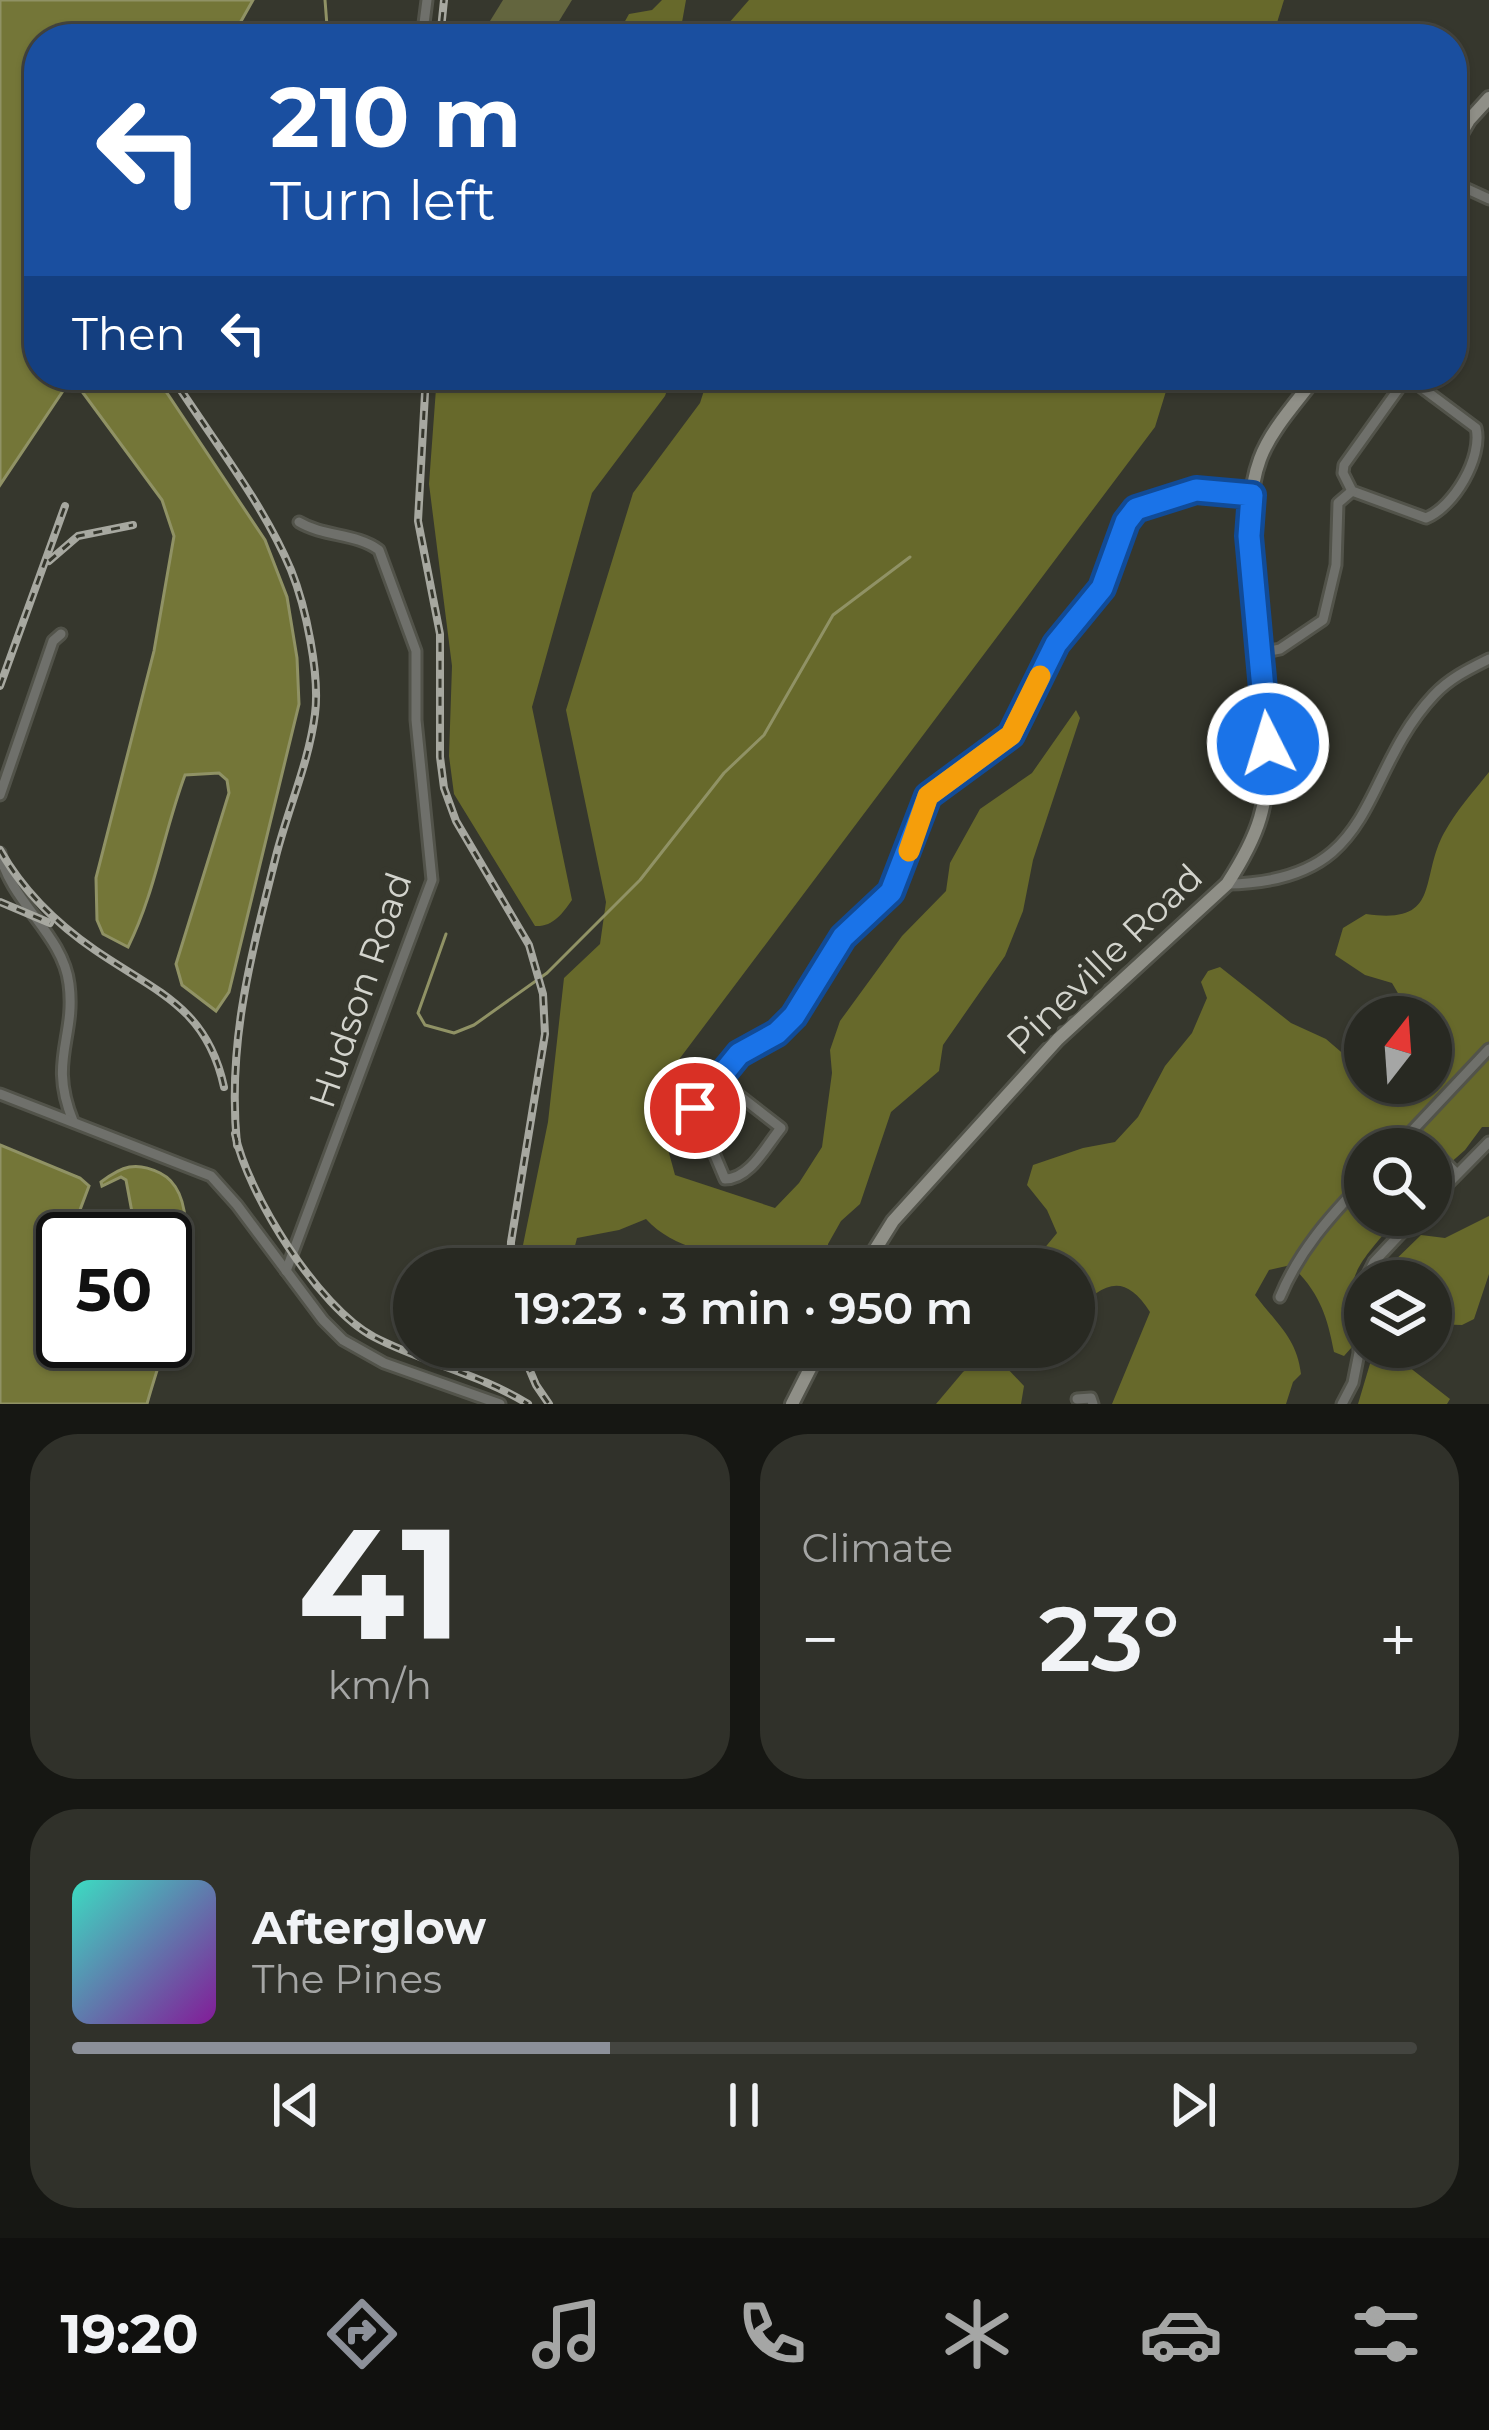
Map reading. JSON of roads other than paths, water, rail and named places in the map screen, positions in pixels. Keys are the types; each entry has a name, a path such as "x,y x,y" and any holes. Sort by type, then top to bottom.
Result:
{"main road":[{"path":"1467,124 1489,98"},
{"name":"Pineville Road","path":"876,1248 893,1220 1058,1039 1226,884 1260,819 1267,780 1249,536 1252,495 1268,442 1306,390"},
{"path":"792,1404 810,1368"}],"street":[{"path":"1396,390 1343,473 1352,491 1426,518 1446,506 1475,454 1476,428 1425,390"},
{"path":"718,1079 781,1128 739,1178 725,1179 695,1108 718,1079 739,1054 777,1033 794,1016 843,937 891,892 928,796 1011,735 1056,644 1102,588 1126,522 1136,509 1196,490 1252,495"},
{"path":"1260,653 1280,649 1323,620 1336,565 1338,503 1352,491"},
{"name":"Hudson Road","path":"286,1271 432,880 416,720 416,651 406,617 379,550 358,540 317,533 299,522"},
{"path":"0,795 53,641 61,634"},
{"path":"1226,884 1254,884 1314,865 1343,843 1365,816 1422,709 1460,674 1489,658"},
{"path":"0,853 12,886 54,946 70,981 61,1091 73,1121"},
{"path":"1416,1128 1489,1049"},
{"path":"0,1094 211,1176 343,1340 384,1363 500,1404"},
{"path":"1452,1177 1489,1142"},
{"path":"1452,1169 1456,1173"},
{"path":"1280,1298 1293,1265 1344,1204"},
{"path":"1342,1404 1353,1383 1359,1353 1358,1294 1373,1262 1398,1236"},
{"path":"1077,1400 1091,1398 1093,1404"}],"waterway":[{"path":"325,0 327,24"},
{"path":"446,934 418,1013 425,1025 454,1033 474,1025 547,973 640,880 724,773 764,735 833,615 910,557"}],"railway":[{"path":"442,24 444,0"},
{"path":"181,390 279,544 302,603 315,680 308,750 276,856 243,999 235,1070 237,1145"},
{"path":"425,390 418,521 440,634 444,788 456,821 529,945 543,994 545,1034 511,1248"},
{"path":"0,686 65,506"},
{"path":"49,561 78,536 133,525"},
{"path":"0,850 54,918 192,1020 216,1060 224,1087"},
{"path":"0,902 50,923"},
{"path":"235,1134 254,1187 288,1247 352,1322 393,1346 528,1404"},
{"path":"529,1368 549,1404"}]}
